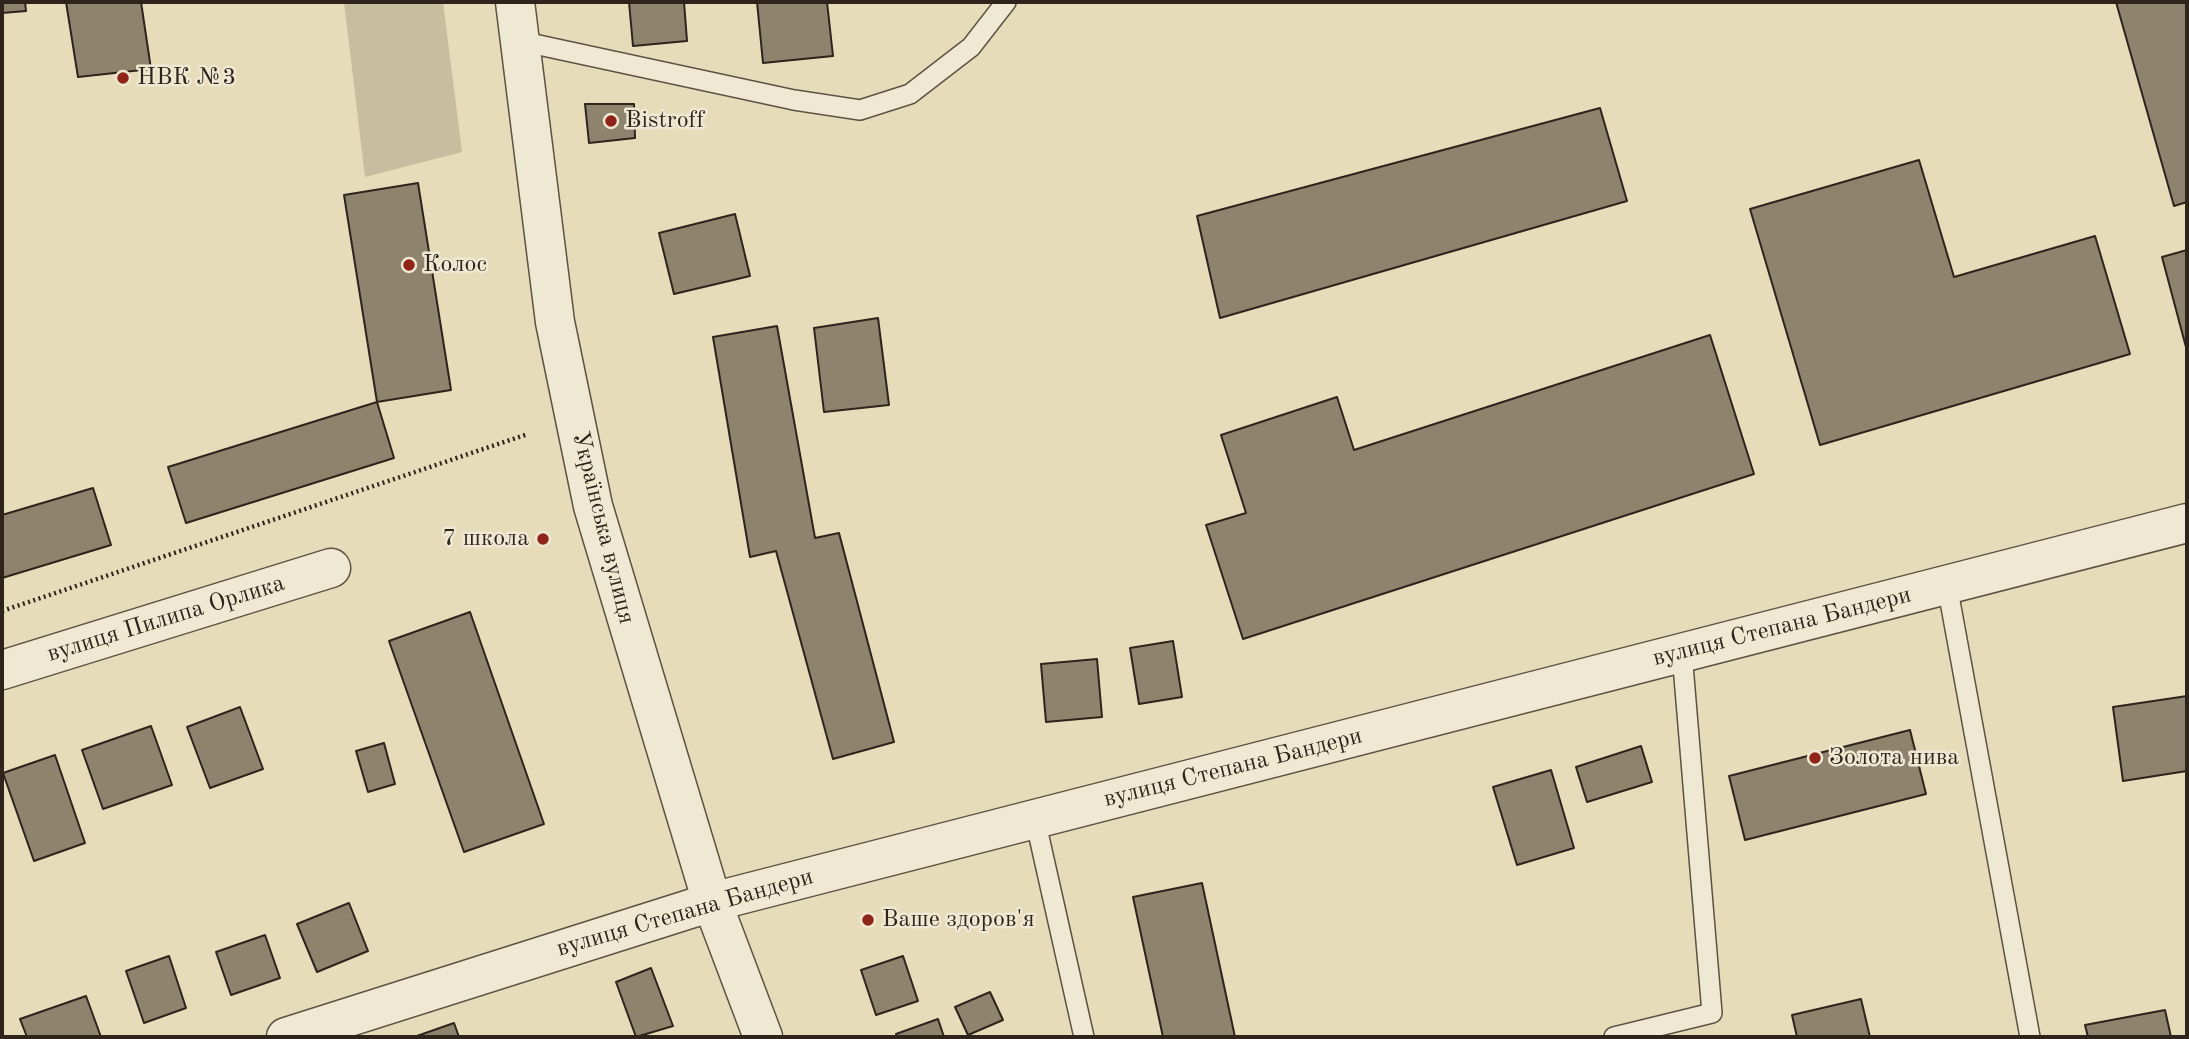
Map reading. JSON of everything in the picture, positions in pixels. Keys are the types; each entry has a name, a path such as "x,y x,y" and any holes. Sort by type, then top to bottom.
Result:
{"street":[{"name":"Українська вулиця","path":"515,2 555,322 593,506 712,902 763,1037"},
{"name":"вулиця Степана Бандери","path":"286,1037 332,1030 712,902 2187,523"},
{"name":"вулиця Пилипа Орлика","path":"2,670 331,568"}],"lane":[{"path":"520,41 768,94 860,110 910,94 971,47 1006,2"},
{"path":"1947,585 2030,1037"},
{"path":"1614,1037 1712,1013 1682,653"},
{"path":"1035,819 1084,1037"}],"path":[{"path":"2,611 528,434"}],"shaded area":[{"path":"344,2 443,2 462,152 365,177"}],"building":[{"path":"2,2 25,2 26,11 2,13"},
{"path":"66,2 141,2 151,69 78,77"},
{"path":"629,2 684,2 687,41 633,46"},
{"path":"757,2 827,2 833,56 763,63"},
{"path":"2116,2 2187,2 2187,202 2174,206"},
{"name":"Bistroff","path":"585,104 634,104 635,138 589,143"},
{"path":"1600,108 1627,201 1220,318 1197,216"},
{"path":"1919,160 1954,277 2095,236 2130,354 1820,445 1750,209"},
{"path":"418,183 451,390 377,402 344,195"},
{"path":"735,214 750,276 674,294 659,233"},
{"path":"2187,250 2187,351 2162,257"},
{"path":"878,318 889,405 824,412 814,328"},
{"path":"777,326 815,538 839,533 894,742 833,759 776,551 750,557 713,337"},
{"path":"1710,335 1754,474 1243,639 1206,525 1246,513 1221,435 1337,397 1354,450"},
{"path":"377,402 394,458 186,523 168,467"},
{"path":"93,488 111,545 2,578 2,515"},
{"path":"470,612 544,824 464,852 389,641"},
{"path":"1173,641 1182,697 1139,704 1130,648"},
{"path":"1097,659 1102,717 1046,722 1041,664"},
{"path":"2187,696 2187,771 2123,781 2113,707"},
{"path":"240,707 263,769 210,788 187,727"},
{"path":"151,726 172,785 103,809 82,750"},
{"path":"1910,730 1926,794 1745,840 1729,776"},
{"path":"384,743 395,784 368,792 356,751"},
{"path":"1641,746 1652,782 1587,802 1576,767"},
{"path":"55,755 85,843 34,861 3,773"},
{"path":"1551,770 1574,848 1517,865 1493,787"},
{"path":"1202,883 1235,1037 1163,1037 1133,897"},
{"path":"349,903 368,951 317,972 297,924"},
{"path":"265,935 280,978 231,995 216,952"},
{"path":"169,956 186,1008 144,1023 126,971"},
{"path":"903,956 918,1001 876,1015 861,970"},
{"path":"651,968 673,1026 636,1037 616,982"},
{"path":"990,992 1003,1020 968,1035 955,1007"},
{"path":"86,996 101,1037 27,1037 20,1019"},
{"path":"1861,999 1870,1037 1797,1037 1792,1015"},
{"path":"2165,1010 2171,1037 2088,1037 2085,1025"},
{"path":"938,1019 944,1037 897,1037 896,1034"},
{"path":"454,1023 459,1037 414,1037"}],"place":[{"name":"НВК №3","path":"123,78"},
{"name":"Bistroff","path":"611,121"},
{"name":"Колос","path":"409,265"},
{"name":"7 школа","path":"543,539"},
{"name":"Золота нива","path":"1815,758"},
{"name":"Ваше здоров'я","path":"868,920"}]}
